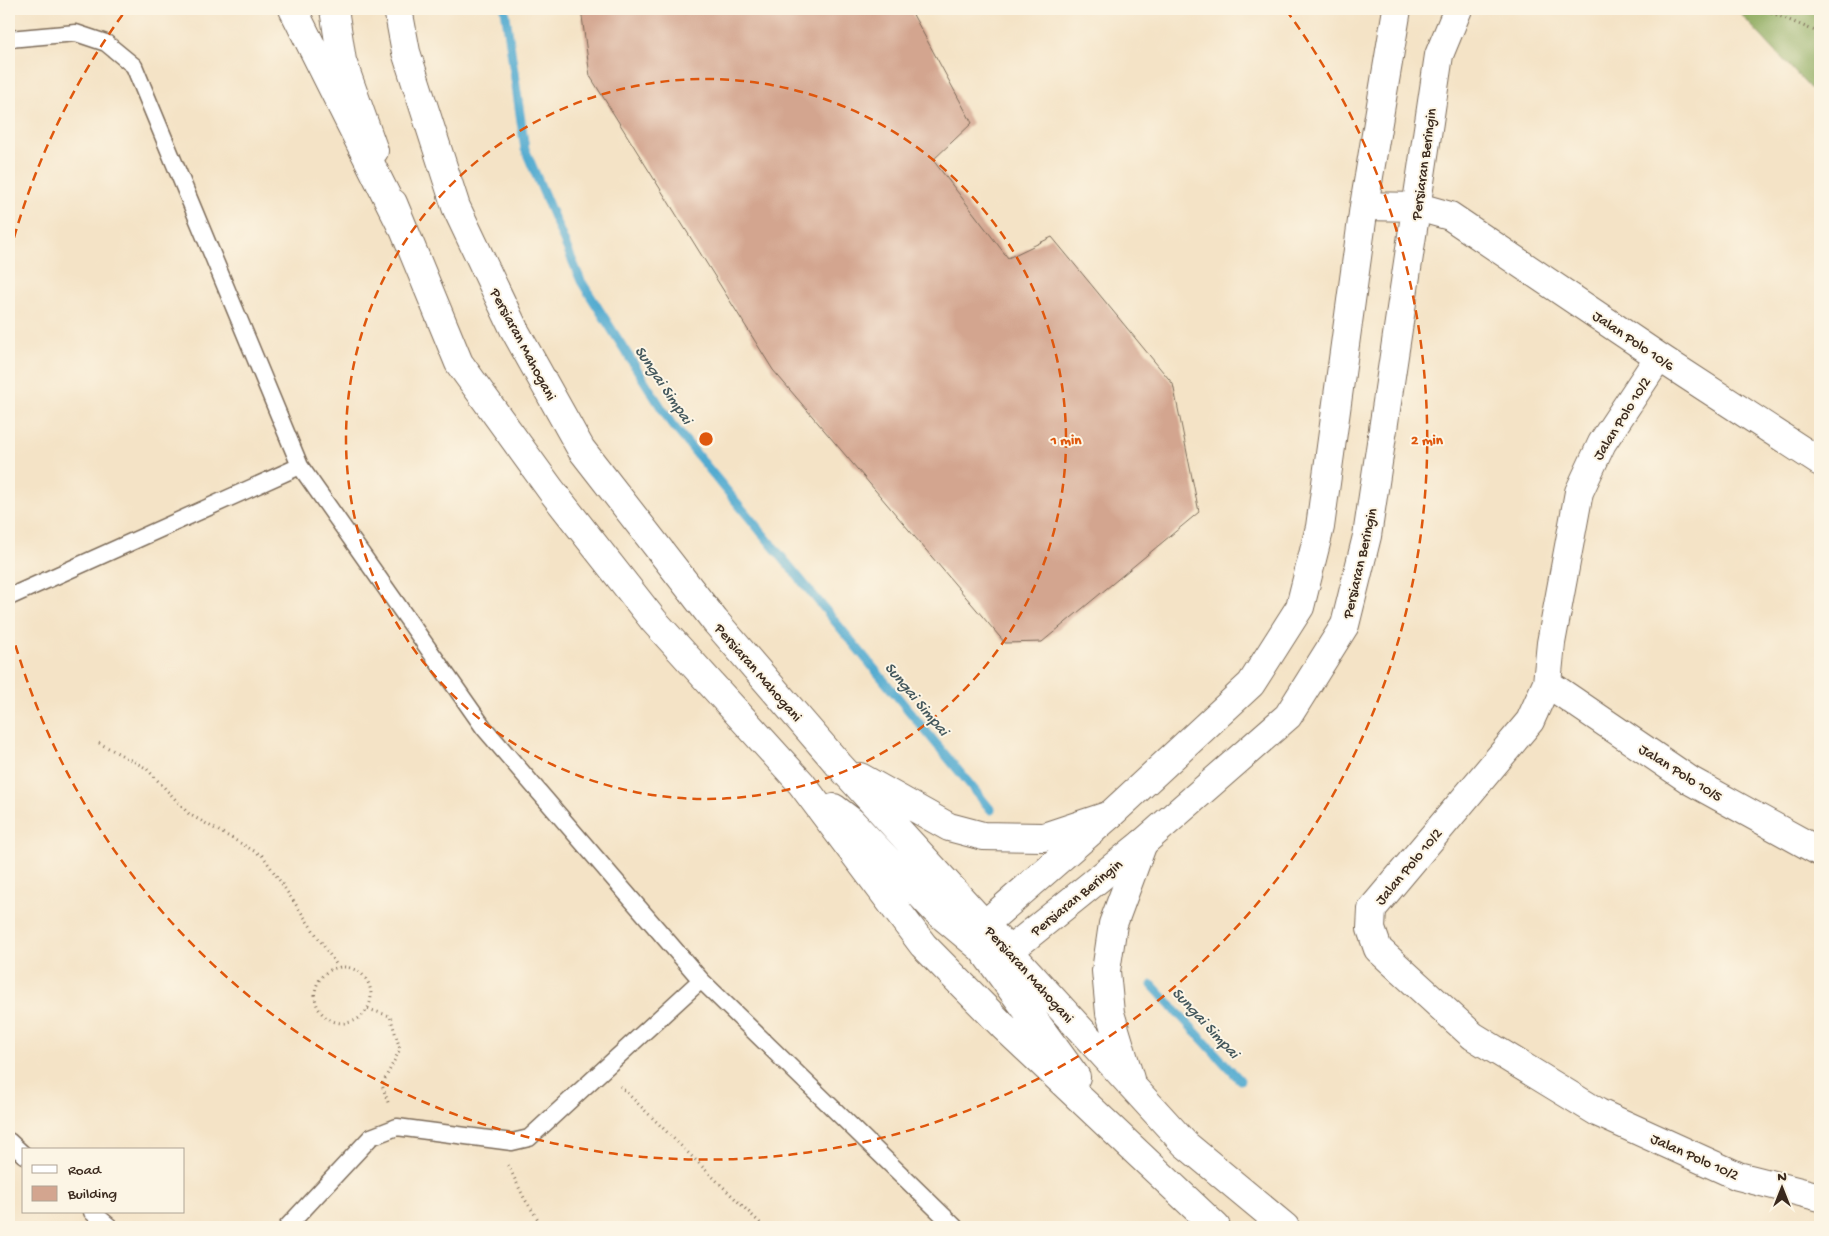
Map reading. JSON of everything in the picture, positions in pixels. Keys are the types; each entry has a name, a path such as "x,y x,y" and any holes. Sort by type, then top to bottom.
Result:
{"main road":[{"path":"293,9 401,224"},
{"path":"334,9 342,61 401,224 459,362 551,490 654,621 801,783 923,945 1002,1026 1216,1227"},
{"name":"Persiaran Mahogani","path":"398,9 406,52 456,207 514,329 581,449 715,621 983,937"},
{"path":"983,937 1110,815 1251,684 1300,607 1320,527 1364,206 1397,9"},
{"name":"Persiaran Beringin","path":"1009,951 1143,843 1288,716 1345,625 1367,536 1418,207 1439,55 1458,9"},
{"name":"Jalan Polo 10/6","path":"1364,206 1418,207 1450,216 1659,357 1820,462"},
{"name":"Jalan Polo 10/2","path":"1659,357 1602,443 1579,492 1551,643 1547,683 1530,721 1372,909 1371,929 1378,949 1473,1036 1599,1113 1738,1176 1820,1197"},
{"name":"Jalan Polo 10/5","path":"1547,683 1691,782 1820,852"},
{"path":"839,765 949,827 983,836 1044,837 1110,815"},
{"path":"801,783 851,821 934,910 1009,951"},
{"path":"1133,1087 1110,1013 1106,971 1113,924 1143,843"},
{"path":"983,937 1128,1144"},
{"name":"Persiaran Mahogani","path":"1009,951 1185,1144 1285,1227"}],"lane":[{"path":"9,39 76,33 106,43 134,66 300,466 484,728 701,980 955,1227"},
{"path":"9,597 300,466"},
{"path":"287,1227 371,1137 397,1127 512,1142 529,1138 701,980"},
{"path":"9,1141 22,1153"},
{"path":"94,1214 110,1227"}],"path":[{"path":"1768,9 1772,13 1820,33"},
{"path":"99,743 146,768 189,814 264,856 338,967"},
{"path":"338,967 356,969 369,982 372,991 368,1009 362,1017 345,1023 326,1018 320,1011 314,993 317,984 322,976 338,967"},
{"path":"368,1009 390,1016 400,1049 382,1085 397,1127"},
{"path":"604,1069 764,1227"},
{"path":"495,1140 524,1198 543,1227"},
{"path":"795,1227 801,1221"}],"green space":[{"path":"1736,9 1820,9 1820,99"}],"building":[{"path":"581,9 910,9 972,123 933,160 1008,258 1052,237 1173,384 1199,512 1042,642 1005,643 773,370 590,76"}],"waterway":[{"name":"Sungai Simpai","path":"505,9 525,149 581,281 671,423 991,810"},
{"name":"Sungai Simpai","path":"1152,985 1240,1080"}]}
